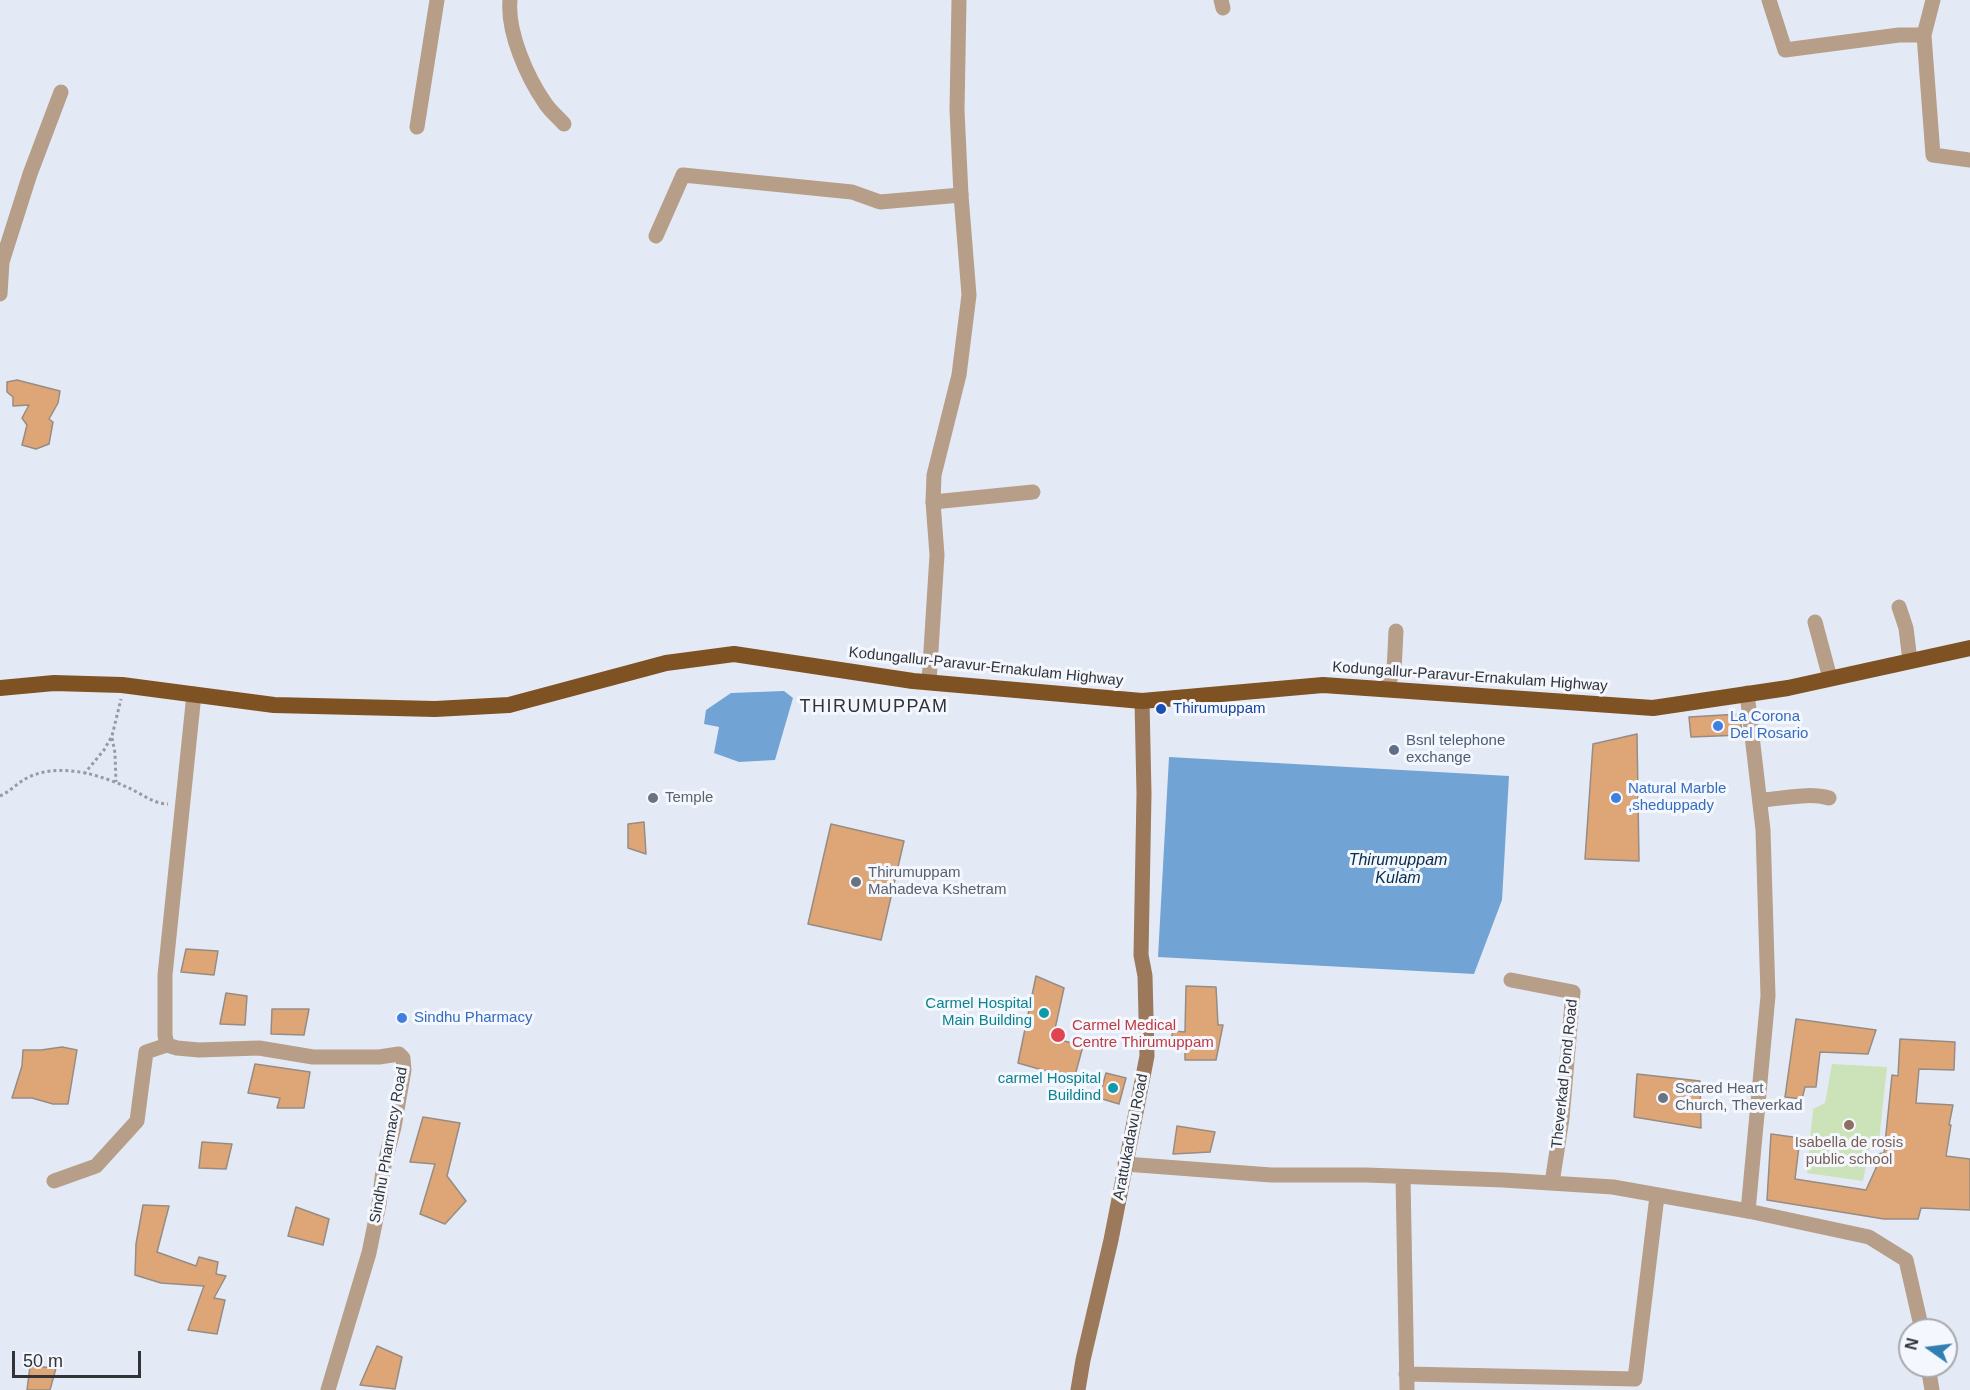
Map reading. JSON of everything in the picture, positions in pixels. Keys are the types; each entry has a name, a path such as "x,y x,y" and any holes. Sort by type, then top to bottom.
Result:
{"highway":[{"name":"Kodungallur-Paravur-Ernakulam Highway","path":"0,688 54,682 122,686 274,705 435,709 509,705 666,663 734,654 929,682 1142,701 1323,685 1653,708 1788,688 1970,648"}],"main road":[{"name":"Arattukadavu Road","path":"1078,1390 1111,1240 1147,1056 1145,976 1141,955 1144,794 1142,701"}],"street":[{"path":"417,127 437,0"},
{"path":"510,0 509,12 513,29 526,67 545,104 564,124"},
{"path":"929,682 937,555 933,502 934,475 959,375 969,295 957,110 959,0"},
{"path":"1769,0 1785,50 1899,35 1924,35"},
{"path":"1933,0 1924,35 1933,155 1970,160"},
{"path":"0,294 1,262 30,174 61,92"},
{"path":"656,236 683,175 852,192 880,202 961,195"},
{"path":"933,502 1033,492"},
{"path":"1899,607 1906,628 1910,661"},
{"path":"1815,622 1830,678"},
{"path":"1385,689 1394,671 1396,631"},
{"path":"1747,693 1763,830 1768,996 1748,1210"},
{"path":"54,1181 96,1166 137,1121 146,1052 167,1045 165,975 194,694"},
{"path":"1760,800 1815,794 1830,798"},
{"name":"Theverkad Pond Road","path":"1511,980 1573,992 1562,1118 1552,1184"},
{"name":"Sindhu Pharmacy Road","path":"167,1045 199,1050 259,1048 313,1057 380,1057 399,1054 403,1059 404,1070 394,1127 383,1170 380,1203 371,1243 358,1295 328,1390"},
{"path":"1125,1164 1270,1175 1403,1176 1613,1187 1748,1210 1869,1237 1906,1260 1919,1318"},
{"path":"1403,1176 1407,1390"},
{"path":"1406,1374 1635,1379 1657,1196"}],"path":[{"path":"84,774 104,750 112,736 122,686"},
{"path":"112,736 116,783"},
{"path":"0,796 32,776 50,771 69,770 100,776 162,804 170,804"}],"green space":[{"path":"1832,1064 1887,1067 1879,1141 1871,1141 1863,1181 1807,1173 1813,1109 1825,1103"}],"water":[{"path":"784,691 793,698 775,760 739,762 714,753 719,727 704,724 706,710 731,693"},
{"name":"Thirumuppam Kulam","path":"1169,757 1509,776 1502,900 1474,974 1158,957"}],"building":[{"path":"17,380 60,391 58,403 49,419 53,422 49,444 36,449 22,445 27,425 22,418 29,405 13,406 13,397 7,392 7,382"},
{"name":"La Corona Del Rosario","path":"1740,714 1742,735 1691,737 1689,717"},
{"path":"1637,734 1639,861 1585,859 1593,744"},
{"path":"644,822 646,854 628,848 628,824"},
{"name":"Thirumuppam Mahadeva Kshetram","path":"831,824 904,841 881,940 808,924"},
{"path":"186,949 218,951 214,975 181,972"},
{"name":"Carmel Hospital Main Building","path":"1036,976 1064,988 1053,1038 1083,1046 1074,1079 1018,1063"},
{"path":"1186,986 1216,987 1218,1025 1223,1025 1216,1060 1185,1060 1185,1047 1170,1044 1173,1031 1185,1032"},
{"path":"226,993 247,996 245,1025 220,1024"},
{"path":"272,1009 309,1009 304,1035 271,1034"},
{"path":"1796,1019 1876,1030 1868,1054 1820,1052 1816,1087 1805,1087 1802,1099 1785,1097"},
{"path":"1900,1039 1955,1042 1954,1070 1919,1069 1916,1103 1953,1105 1946,1156 1970,1159 1970,1210 1921,1208 1918,1219 1884,1219 1767,1200 1771,1134 1800,1138 1795,1179 1866,1190 1876,1168 1877,1154 1884,1153 1892,1075 1898,1076"},
{"path":"62,1047 77,1050 68,1104 53,1104 32,1098 12,1098 22,1066 23,1050"},
{"path":"255,1064 310,1072 304,1108 277,1108 280,1098 248,1093"},
{"name":"carmel Hospital Buildind","path":"1106,1073 1126,1078 1119,1104 1099,1098"},
{"path":"1637,1074 1700,1081 1701,1128 1634,1117"},
{"path":"423,1117 460,1123 447,1176 466,1201 445,1224 420,1214 435,1164 410,1162"},
{"path":"1177,1126 1215,1132 1210,1152 1173,1154"},
{"path":"202,1142 232,1144 226,1169 199,1168"},
{"path":"143,1205 169,1206 157,1252 196,1266 199,1257 218,1262 216,1274 226,1276 214,1298 225,1300 217,1334 188,1330 204,1286 161,1283 135,1275 136,1244"},
{"path":"296,1207 329,1219 323,1245 288,1236"},
{"path":"377,1346 402,1357 395,1389 360,1385"},
{"path":"30,1366 56,1368 50,1390 27,1390"}],"place":[{"name":"Thirumuppam","path":"1161,709"},
{"name":"La Corona Del Rosario","path":"1718,726"},
{"name":"Bsnl telephone exchange","path":"1394,750"},
{"name":"Temple","path":"653,798"},
{"name":"Natural Marble ,sheduppady","path":"1616,798"},
{"name":"Thirumuppam Mahadeva Kshetram","path":"856,882"},
{"name":"Carmel Hospital Main Building","path":"1044,1013"},
{"name":"Sindhu Pharmacy","path":"402,1018"},
{"name":"Carmel Medical Centre Thirumuppam","path":"1058,1035"},
{"name":"carmel Hospital Buildind","path":"1113,1088"},
{"name":"Scared Heart Church, Theverkad","path":"1663,1098"},
{"name":"Isabella de rosis public school","path":"1849,1125"}],"district":[{"name":"THIRUMUPPAM","path":"874,707"}]}
